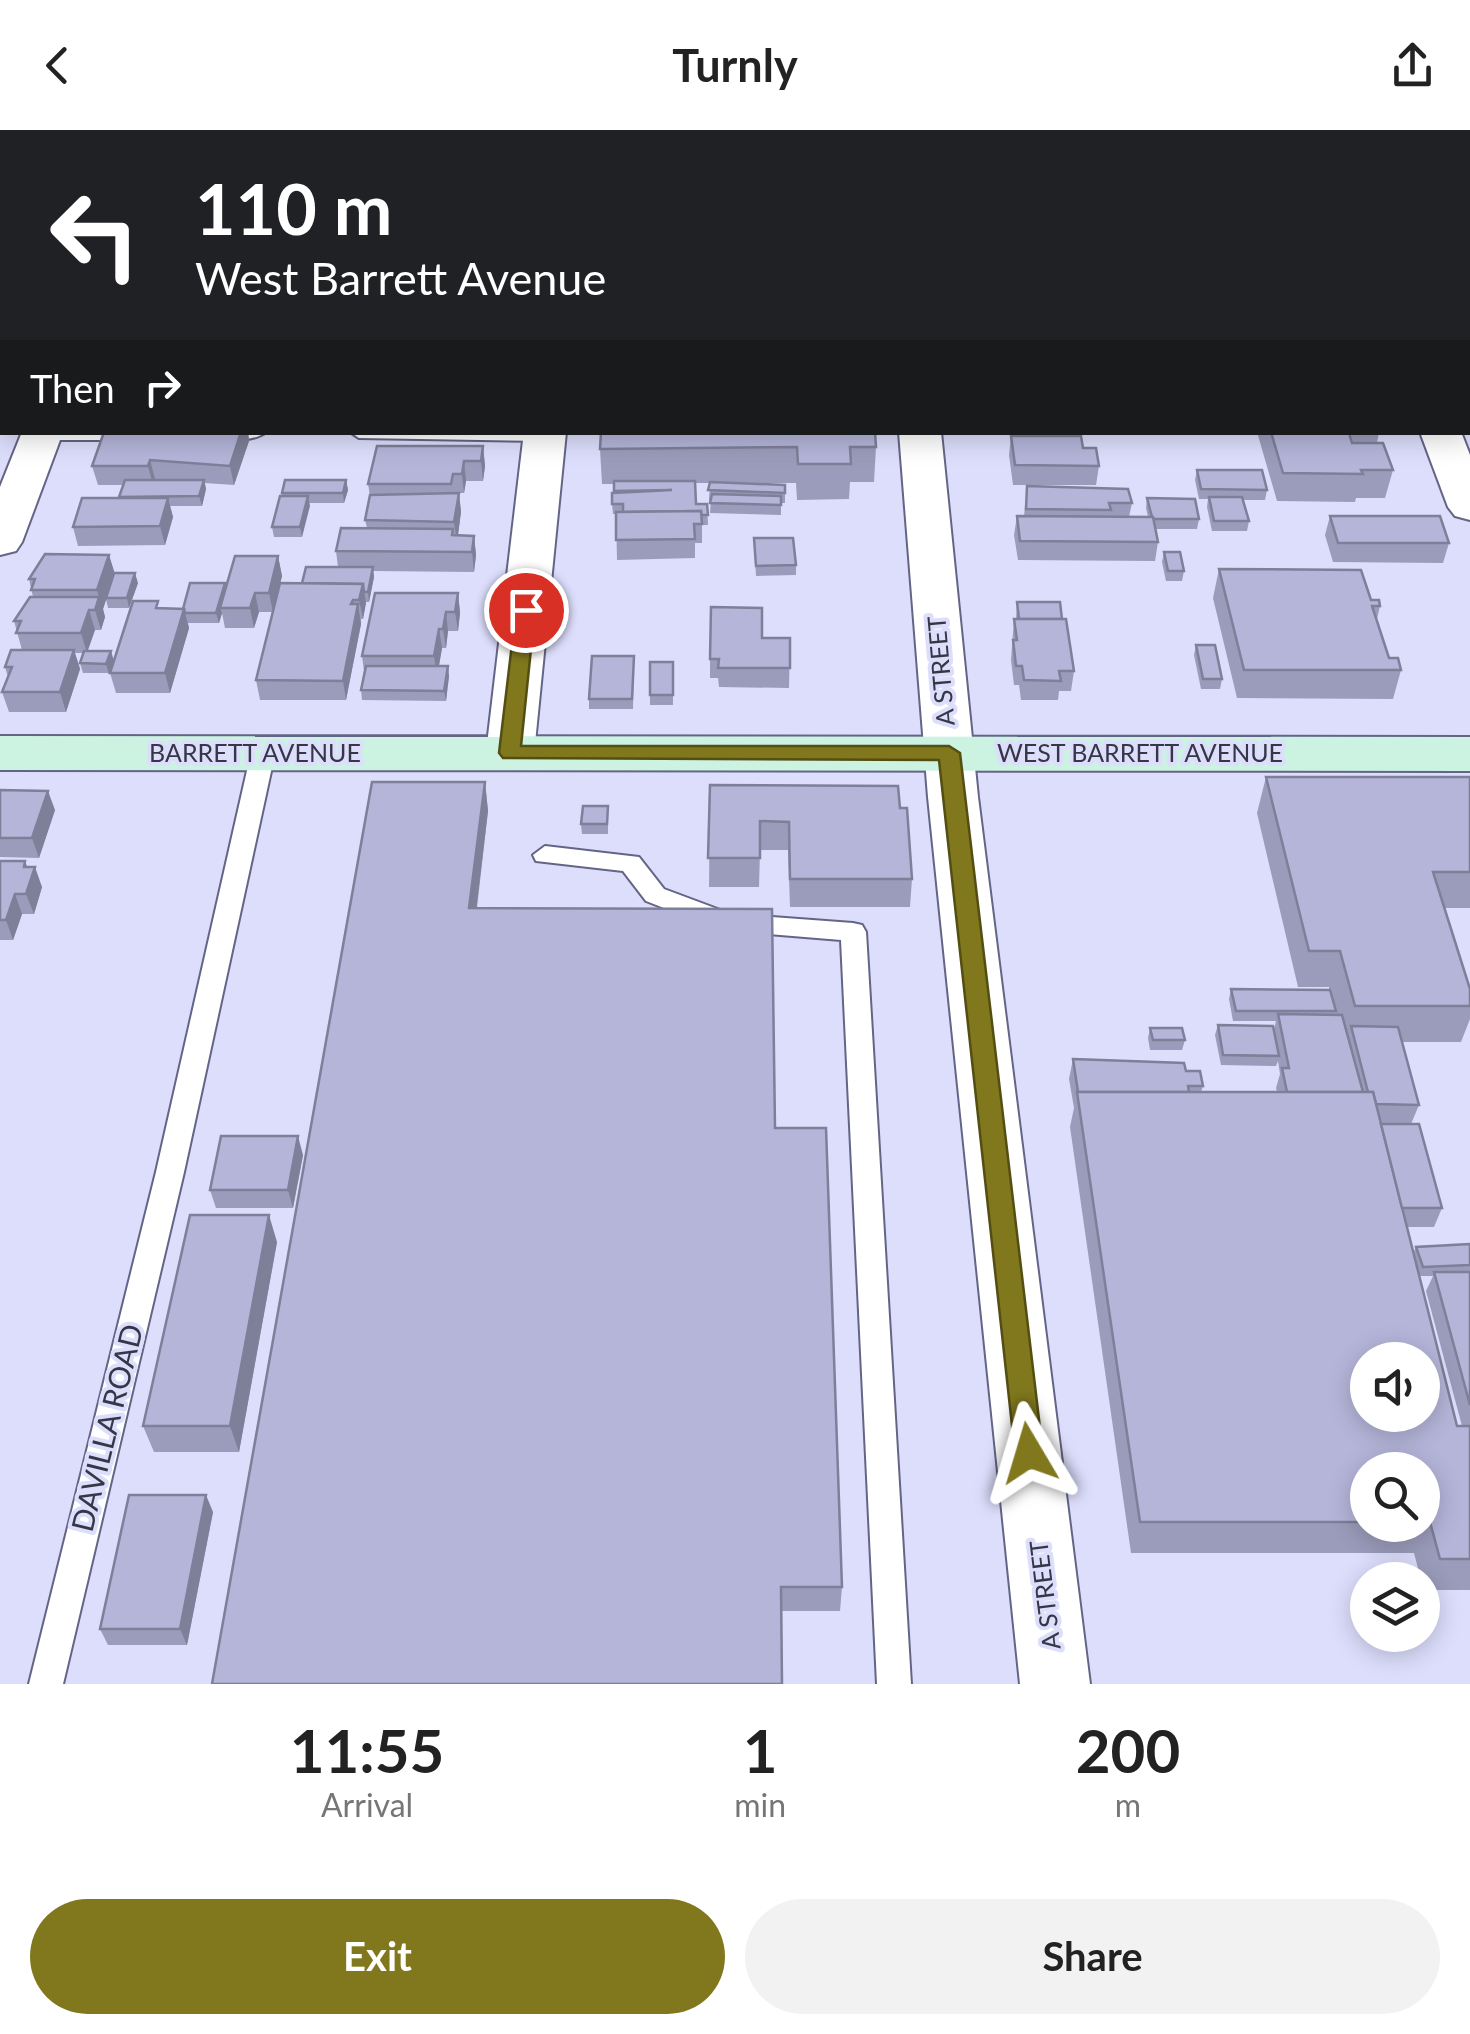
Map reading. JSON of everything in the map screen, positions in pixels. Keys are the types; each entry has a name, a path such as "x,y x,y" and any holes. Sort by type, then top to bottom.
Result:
{"main road":[{"name":"BARRETT AVENUE","path":"0,753 510,753"},
{"name":"WEST BARRETT AVENUE","path":"510,753 1470,754"}],"street":[{"path":"0,542 41,435"},
{"path":"510,753 545,435"},
{"name":"A STREET","path":"920,435 949,753 1055,1684"},
{"path":"1441,435 1470,507"}],"lane":[{"name":"DAVILLA ROAD","path":"46,1684 170,1172 263,754"},
{"path":"544,855 630,863 654,896 730,923 853,932 894,1684"}],"building":[{"path":"103,435 240,435 230,466 150,460 148,466 92,466"},
{"path":"601,435 875,435 876,447 850,447 851,464 798,464 797,447 600,449"},
{"path":"1272,435 1350,435 1352,443 1383,443 1393,470 1361,470 1363,474 1283,473"},
{"path":"1011,436 1081,436 1083,448 1096,448 1099,466 1015,465"},
{"path":"377,446 483,446 481,461 464,461 462,474 453,474 451,484 368,484"},
{"path":"1197,470 1262,470 1267,490 1201,489"},
{"path":"125,480 204,480 199,496 119,497"},
{"path":"285,480 346,480 343,493 282,493"},
{"path":"614,481 695,481 696,504 707,504 708,515 701,515 701,511 623,512 623,504 612,504 612,493 672,490 614,491"},
{"path":"710,482 785,485 785,493 708,490"},
{"path":"1027,486 1128,489 1132,503 1109,503 1111,510 1026,509"},
{"path":"459,493 454,522 365,520 370,495"},
{"path":"712,494 781,496 781,505 710,503"},
{"path":"280,496 308,496 300,527 272,527"},
{"path":"1209,497 1242,497 1249,521 1214,521"},
{"path":"82,498 168,498 160,526 73,527"},
{"path":"1147,498 1195,499 1199,519 1154,519"},
{"path":"701,511 702,524 694,524 695,539 616,540 616,512"},
{"path":"1017,516 1153,517 1158,542 1020,541"},
{"path":"1330,516 1440,516 1449,543 1338,543"},
{"path":"341,528 453,529 452,535 474,536 472,552 336,551"},
{"path":"754,538 793,538 796,565 756,566"},
{"path":"1164,552 1180,552 1184,571 1168,571"},
{"path":"45,554 109,555 97,590 31,590 35,579 29,579"},
{"path":"235,556 278,556 269,593 255,593 250,608 220,608"},
{"path":"306,567 373,567 368,592 364,592 363,584 302,583"},
{"path":"1219,569 1361,570 1371,600 1379,600 1380,606 1372,606 1389,658 1398,658 1401,670 1244,670"},
{"path":"114,573 135,573 127,598 106,598"},
{"path":"190,583 225,583 216,613 185,613"},
{"path":"280,583 363,584 359,600 351,604 358,604 343,681 256,680"},
{"path":"375,593 458,593 455,612 446,612 443,629 439,629 434,656 362,656"},
{"path":"30,597 99,597 95,610 89,610 81,633 16,633 21,621 14,621"},
{"path":"133,601 158,601 156,608 184,609 165,673 110,673"},
{"path":"1017,602 1060,602 1062,619 1019,619"},
{"path":"711,607 762,608 762,638 790,638 790,668 718,668 719,659 710,659"},
{"path":"1014,619 1066,619 1074,671 1059,671 1061,681 1024,680 1022,666 1016,666"},
{"path":"1196,645 1215,645 1222,679 1203,679"},
{"path":"11,650 74,650 60,692 2,692 12,667 5,667"},
{"path":"84,651 111,651 106,664 80,663"},
{"path":"592,656 634,656 632,699 589,699"},
{"path":"650,662 673,662 673,695 650,695"},
{"path":"366,666 448,666 444,691 361,690"},
{"path":"1266,777 1470,777 1470,872 1433,872 1470,989 1470,1006 1355,1006 1340,951 1309,951"},
{"path":"372,782 485,782 469,908 772,909 775,1128 826,1128 842,1587 781,1587 782,1684 212,1684"},
{"path":"710,785 898,786 900,808 907,808 912,879 790,879 789,822 760,821 760,858 708,858"},
{"path":"0,790 48,791 32,838 0,838"},
{"path":"583,806 608,806 607,824 581,824"},
{"path":"0,861 25,861 24,867 35,867 26,894 15,894 6,920 0,920"},
{"path":"1231,989 1330,990 1336,1011 1236,1011"},
{"path":"1278,1014 1342,1015 1363,1092 1287,1092 1282,1068 1289,1068"},
{"path":"1218,1025 1273,1026 1279,1056 1223,1055"},
{"path":"1351,1026 1398,1027 1419,1105 1376,1104 1373,1092 1368,1092"},
{"path":"1150,1028 1182,1028 1185,1040 1153,1040"},
{"path":"1073,1059 1184,1063 1186,1071 1200,1071 1203,1086 1188,1086 1189,1092 1078,1092"},
{"path":"1077,1092 1373,1092 1436,1342 1350,1342 1350,1432 1440,1432 1440,1358 1457,1426 1470,1426 1470,1559 1440,1559 1435,1542 1440,1542 1440,1452 1350,1452 1350,1522 1140,1522"},
{"path":"1381,1124 1419,1124 1442,1208 1402,1208"},
{"path":"221,1136 298,1136 288,1190 210,1190"},
{"path":"190,1215 269,1215 230,1426 143,1426"},
{"path":"1470,1244 1470,1265 1423,1267 1416,1247"},
{"path":"1434,1272 1470,1272 1470,1405"},
{"path":"129,1495 206,1495 180,1629 100,1629"}],"route":[{"path":"526,610 510,753 949,753 1029,1453"}]}
